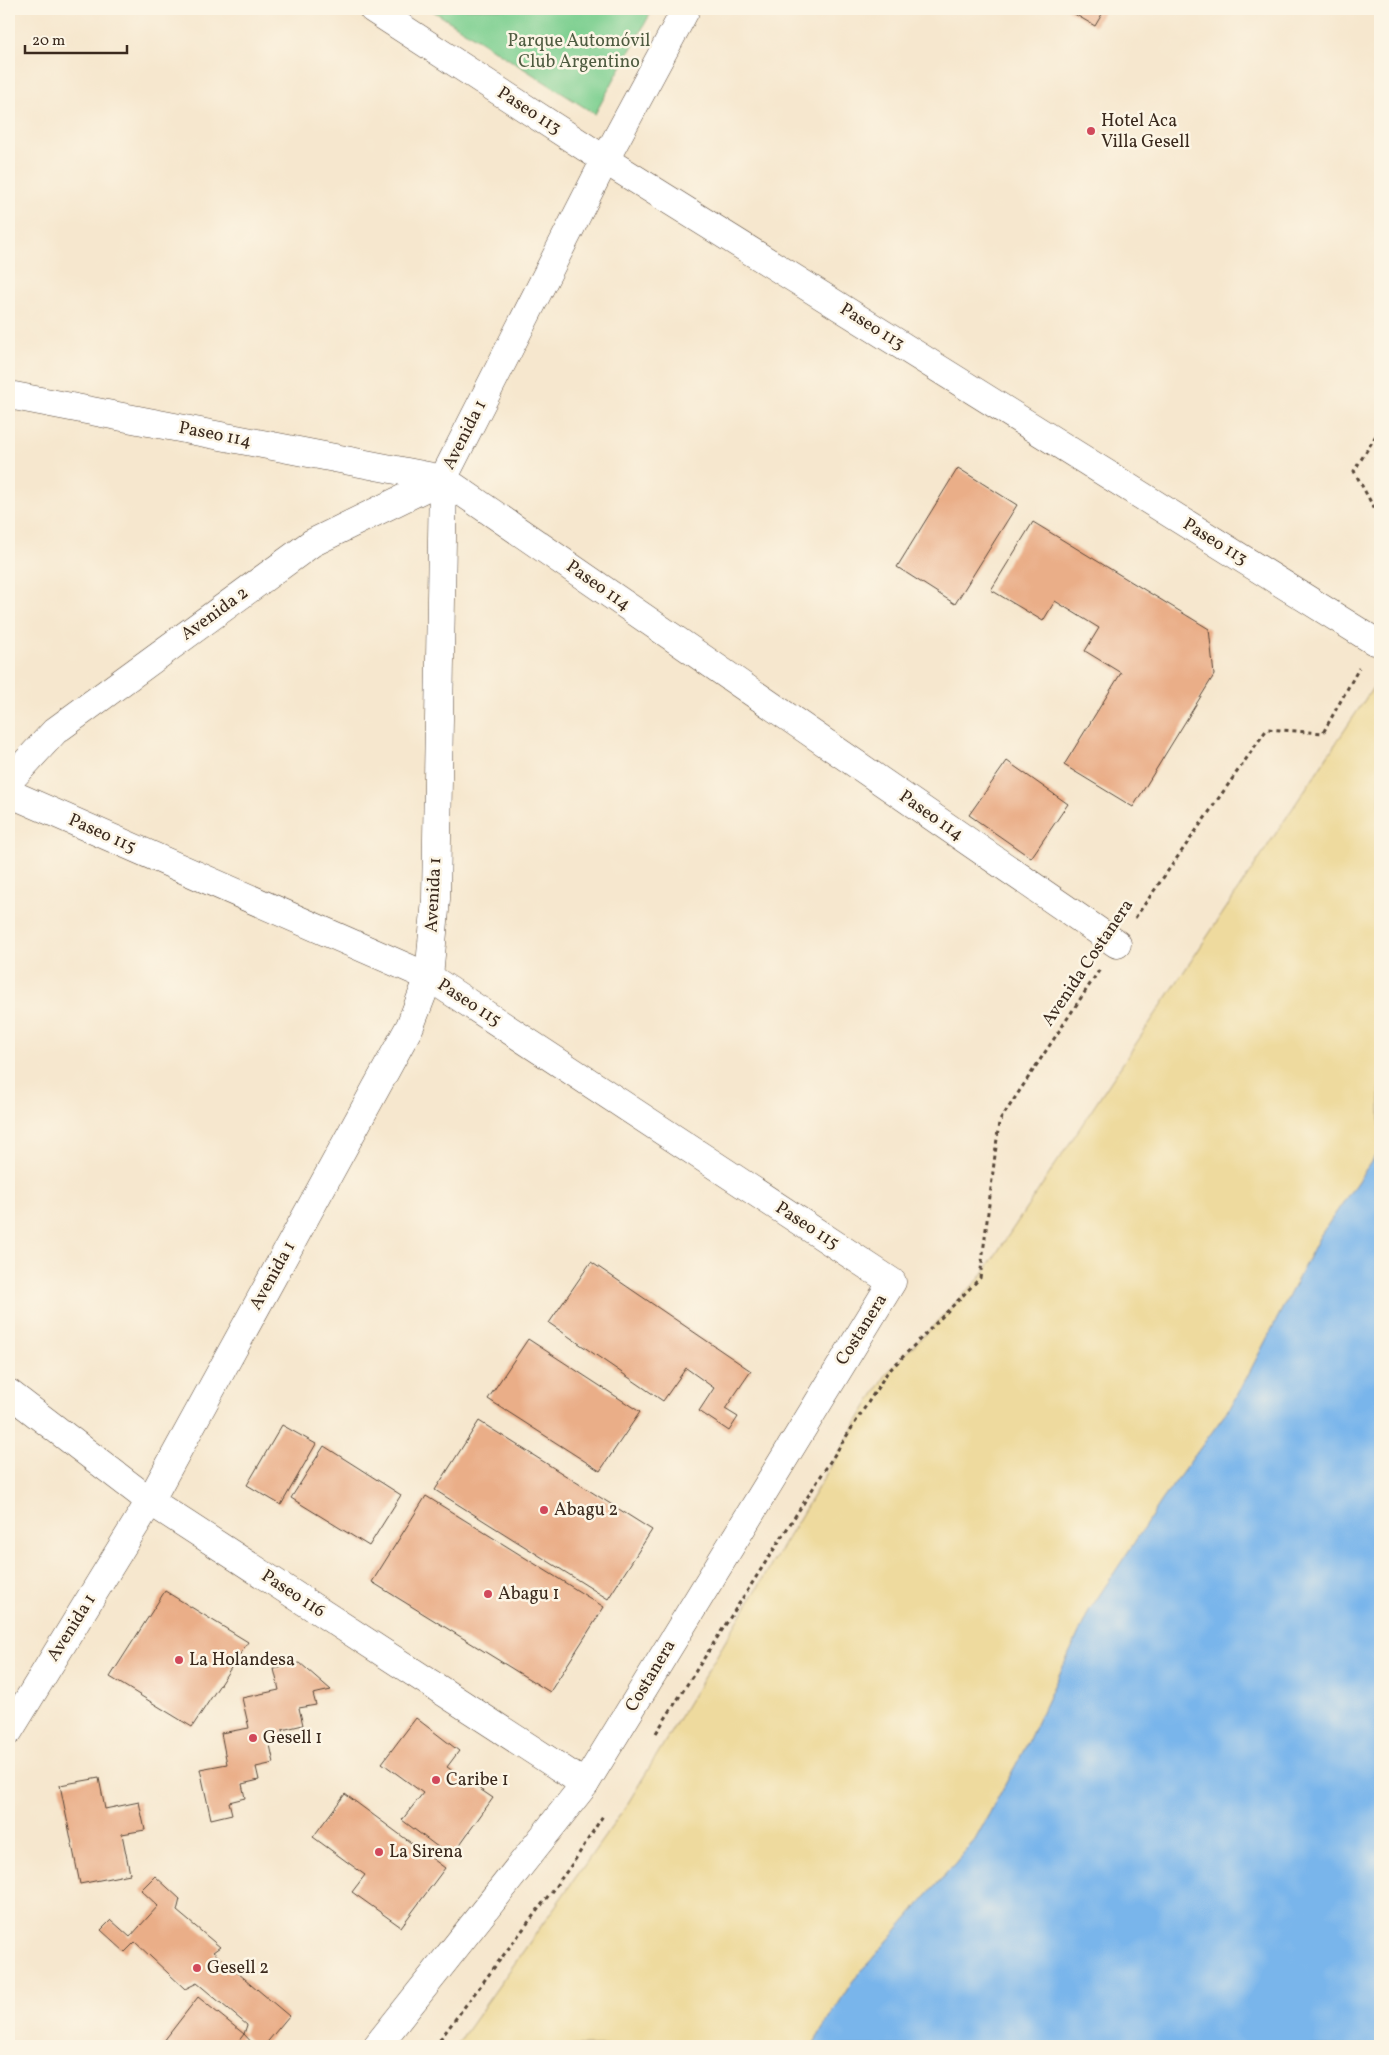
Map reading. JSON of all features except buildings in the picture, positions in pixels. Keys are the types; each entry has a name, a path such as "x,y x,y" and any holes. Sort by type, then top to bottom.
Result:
{"street":[{"name":"Paseo 113","path":"373,9 605,160 1374,641"},
{"name":"Avenida 1","path":"9,1731 150,1501 410,1026 429,977 436,900 443,478 605,160 686,9"},
{"name":"Paseo 114","path":"9,395 443,478 1117,944"},
{"name":"Avenida 2","path":"9,781 55,731 312,543 443,478"},
{"name":"Paseo 115","path":"9,793 429,977 892,1282"},
{"name":"Costanera","path":"377,2046 585,1784 892,1282"},
{"name":"Paseo 116","path":"9,1393 150,1501 585,1784"}],"path":[{"path":"1380,429 1354,470 1380,519"},
{"name":"Avenida Costanera","path":"887,1373 980,1278 999,1122 1117,944 1267,729 1323,733 1374,641"}],"green space":[{"name":"Parque Automóvil Club Argentino","path":"430,9 653,9 595,114"}],"sand":[{"path":"1380,677 1380,1149 1320,1236 1234,1402 1163,1499 1089,1611 1025,1748 975,1840 852,1982 812,2046 456,2046 625,1808 887,1373 980,1278"}],"water":[{"path":"1380,1149 1380,2046 812,2046 852,1982 975,1840 1025,1748 1089,1611 1163,1499 1234,1402 1320,1236"}],"place":[{"name":"Hotel Aca Villa Gesell","path":"1091,131"},
{"name":"Abagu 2","path":"544,1510"},
{"name":"Abagu 1","path":"488,1594"},
{"name":"La Holandesa","path":"179,1660"},
{"name":"Gesell 1","path":"253,1738"},
{"name":"Caribe 1","path":"436,1780"},
{"name":"La Sirena","path":"379,1852"},
{"name":"Gesell 2","path":"197,1968"}]}
